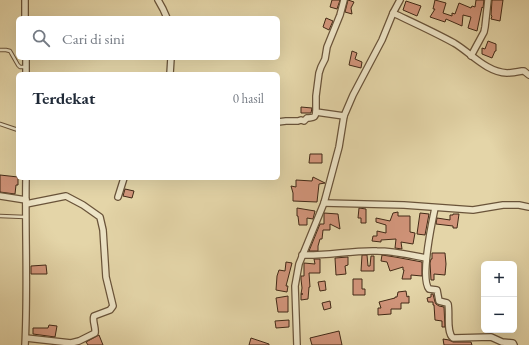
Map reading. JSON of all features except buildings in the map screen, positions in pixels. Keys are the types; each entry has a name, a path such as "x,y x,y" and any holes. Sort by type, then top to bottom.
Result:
{"street":[{"path":"25,0 25,16"},
{"path":"158,0 166,16"},
{"path":"280,122 304,121 307,118 314,118 316,112 316,96 319,73 344,0"},
{"path":"297,345 295,285 299,264 324,203 344,116 359,82 382,40 400,0"},
{"path":"471,56 484,32 488,0"},
{"path":"393,13 456,44 471,56 497,71 507,73 522,71 528,74"},
{"path":"26,60 26,72"},
{"path":"170,72 172,60"},
{"path":"316,112 344,116"},
{"path":"26,180 26,345"},
{"path":"118,197 123,180"},
{"path":"0,196 26,202 66,196 83,205 100,217 103,230 106,277 113,306 110,310 94,316 95,333 79,341 71,343 26,338"},
{"path":"324,203 404,205 473,210 503,205 519,205 529,207"},
{"path":"435,208 426,258 426,286 429,289 437,289 439,301 448,304 451,336 454,338 491,337 502,342 513,343 514,345"},
{"path":"302,255 377,251 426,258"}],"lane":[{"path":"0,50 10,51 19,66 26,67"},
{"path":"0,124 16,129"},
{"path":"0,216 26,218"}]}
